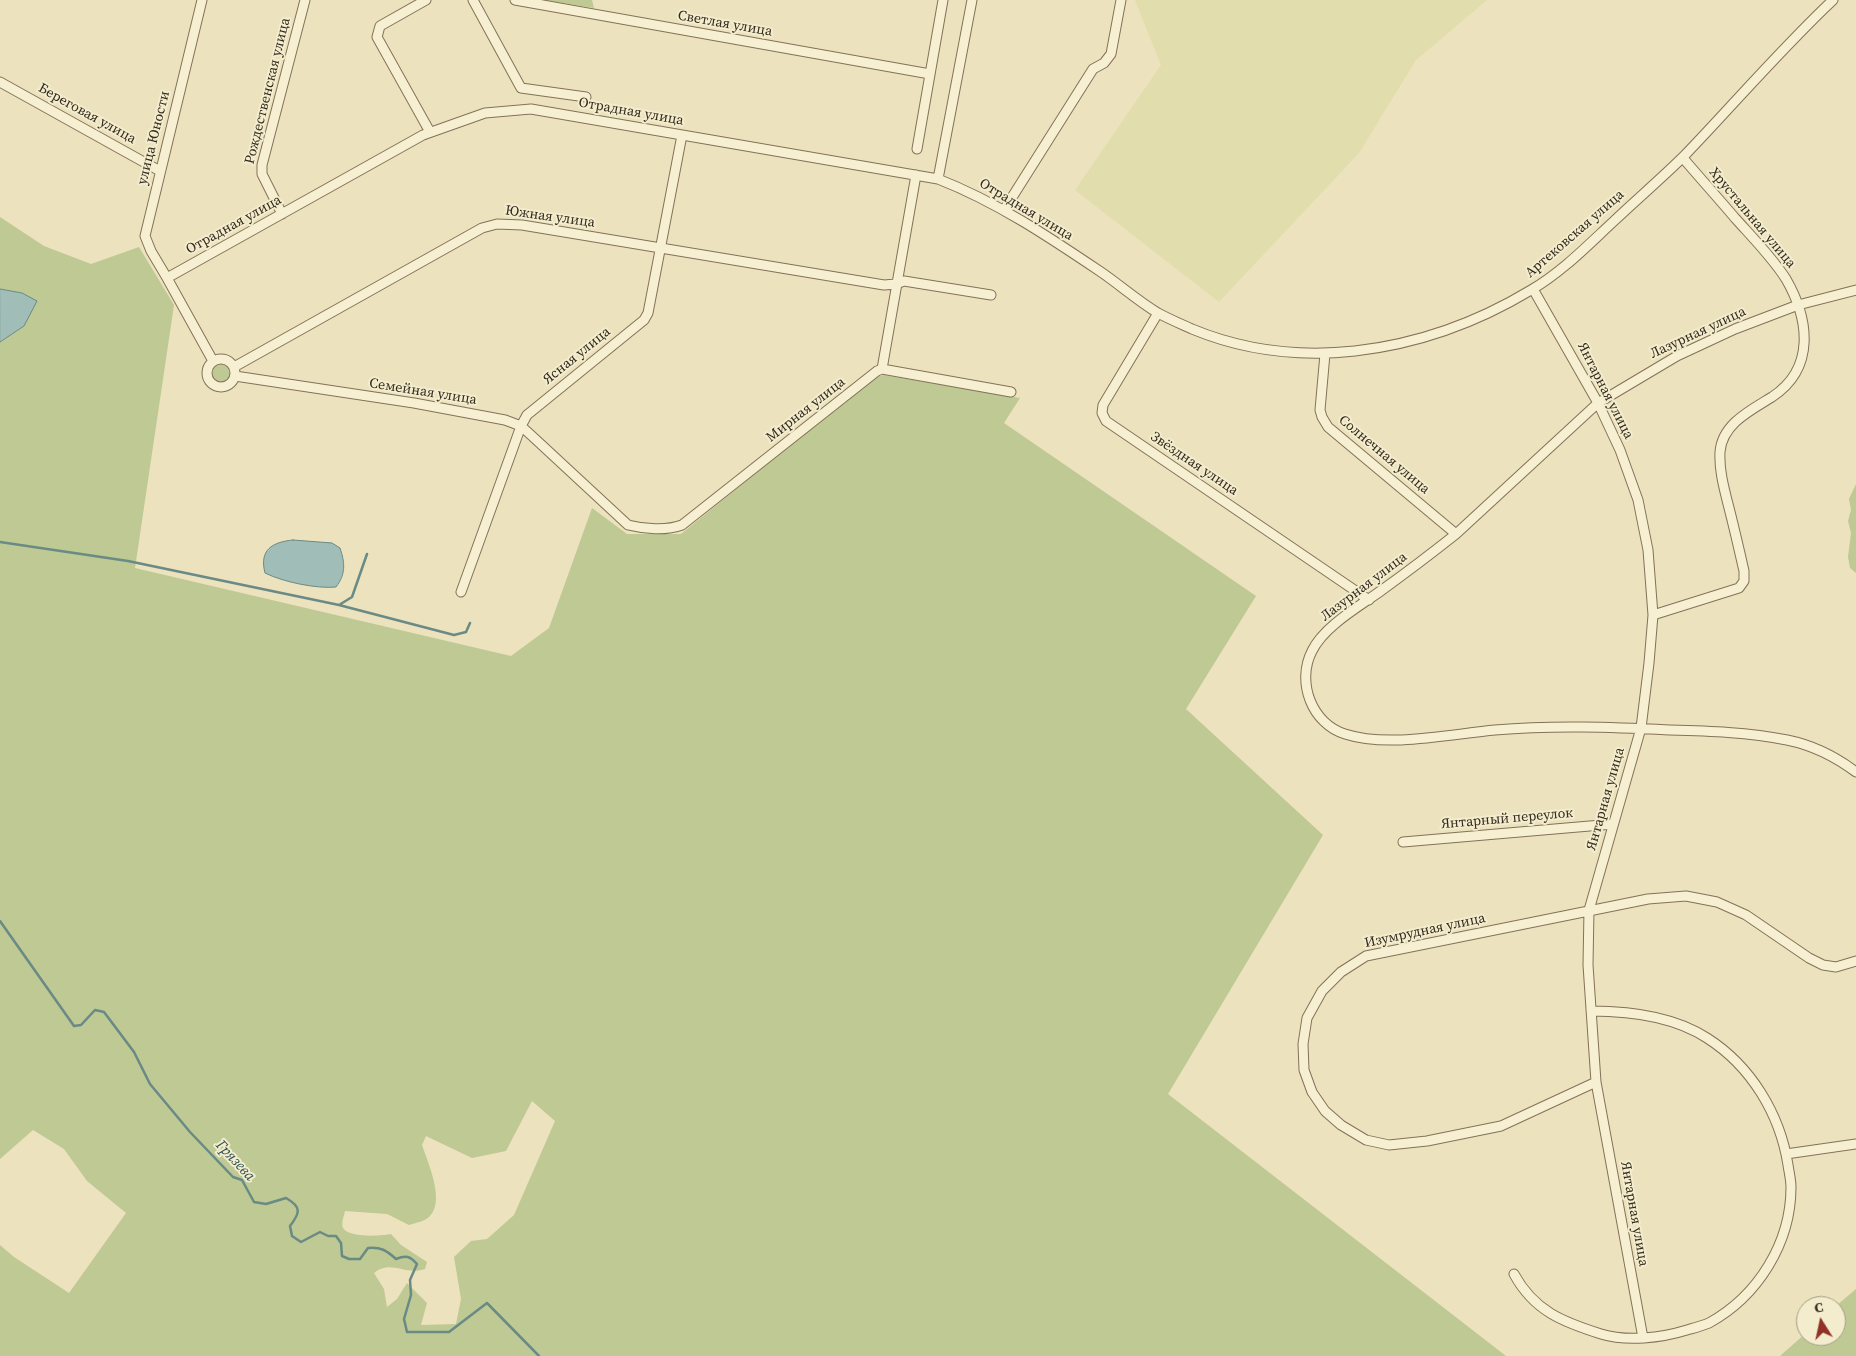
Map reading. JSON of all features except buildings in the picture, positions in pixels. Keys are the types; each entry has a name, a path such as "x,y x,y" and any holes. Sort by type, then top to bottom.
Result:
{"street":[{"name":"улица Юности","path":"202,0 144,236 150,251 213,361"},
{"name":"Рождественская улица","path":"282,214 262,174 262,165 305,0"},
{"path":"426,0 380,26 377,37 430,132"},
{"path":"473,0 521,88 586,97"},
{"name":"Светлая улица","path":"515,0 930,74"},
{"path":"916,150 943,0"},
{"path":"938,179 972,0"},
{"path":"1004,210 1093,69 1104,63 1111,54 1120,0"},
{"name":"Артековская улица","path":"1103,274 1158,313 1226,342 1267,351 1325,354 1373,349 1413,341 1450,329 1533,289 1568,263 1683,158 1833,0"},
{"name":"Береговая улица","path":"0,82 160,171"},
{"name":"Отрадная улица","path":"167,278 430,132 485,113 531,109 938,179 969,191 1004,210 1103,274"},
{"name":"Ясная улица","path":"461,592 520,426 527,415 644,320 648,313 682,135"},
{"name":"Хрустальная улица","path":"1653,615 1739,588 1744,581 1744,571 1722,477 1720,451 1725,433 1739,418 1783,390 1799,368 1805,349 1804,326 1798,305 1785,278 1766,253 1683,158"},
{"path":"916,175 882,369 1011,392"},
{"name":"Южная улица","path":"234,372 482,228 497,224 522,225 884,285 904,281 991,296"},
{"name":"Янтарная улица","path":"1533,289 1598,403 1620,450 1638,500 1648,550 1653,615 1641,728 1589,910 1588,965 1596,1082 1643,1338"},
{"name":"Лазурная улица","path":"1856,290 1798,305 1735,329 1677,356 1598,403 1456,534 1326,631 1312,651 1307,666 1306,680 1308,696 1313,709 1330,727 1345,734 1364,738 1401,740 1496,730 1551,727 1641,728 1729,732 1788,740 1818,750 1840,761 1856,772"},
{"name":"Звёздная улица","path":"1158,313 1103,405 1102,413 1106,420 1369,600"},
{"name":"Солнечная улица","path":"1325,354 1320,410 1328,427 1456,534"},
{"path":"218,359 227,360 234,372 232,381 225,386 212,384 207,376 210,364 218,359"},
{"name":"Мирная улица","path":"585,485 628,524 636,527 668,528 682,525 882,369"},
{"name":"Семейная улица","path":"234,372 506,420 520,426 585,485"},
{"name":"Янтарный переулок","path":"1403,842 1613,824"},
{"name":"Изумрудная улица","path":"1596,1082 1500,1126 1427,1141 1389,1146 1366,1140 1341,1125 1325,1111 1312,1092 1304,1070 1303,1044 1307,1018 1322,991 1341,972 1366,956 1648,899 1686,896 1717,902 1746,915 1809,958 1823,964 1836,967 1856,961"},
{"path":"1514,1274 1522,1289 1546,1312 1575,1326 1610,1337 1643,1338 1675,1334 1708,1323 1732,1306 1760,1280 1778,1248 1788,1218 1791,1186 1786,1154 1776,1120 1758,1086 1736,1060 1707,1038 1678,1023 1643,1014 1591,1011"},
{"path":"1786,1154 1856,1144"}],"shaded area":[{"path":"1135,0 1487,0 1416,60 1359,153 1219,302 1075,190 1161,65"}],"green space":[{"path":"543,0 592,0 594,8"},
{"path":"0,217 44,246 91,264 139,247 174,305 135,568 511,656 549,628 592,508 627,534 681,534 874,377 884,375 1020,398 1004,423 1256,596 1186,709 1323,835 1168,1094 1506,1356 0,1356 0,1245 14,1257 69,1293 126,1213 87,1181 64,1149 33,1130 0,1159 0,342 24,326 22,293 0,289","holes":["532,1101 555,1121 514,1215 487,1239 471,1241 454,1257 461,1299 456,1324 421,1325 427,1303 407,1283 397,1299 387,1307 384,1289 374,1273 386,1267 418,1271 425,1269 427,1262 401,1245 391,1234 358,1235 346,1231 342,1226 345,1211 387,1214 409,1225 423,1221 430,1216 436,1201 434,1181 422,1145 426,1136 472,1158 506,1151"]},
{"path":"221,364 229,369 230,373 225,381 221,382 213,377 212,373 217,365"},
{"path":"1856,484 1856,573 1850,568 1848,557 1851,533 1848,521 1851,510 1849,499"},
{"path":"1856,1289 1856,1356 1780,1356 1796,1342 1796,1346 1846,1346 1846,1298"}],"water":[{"path":"0,289 22,293 37,301 24,326 0,342"},
{"path":"293,540 332,543 340,548 344,568 342,578 336,587 300,584 265,573 264,558 269,549 273,545"}],"waterway":[{"path":"0,542 128,561 339,605 454,635 466,632 470,623"},
{"path":"339,605 352,597 367,554"},
{"name":"Грязева","path":"0,921 74,1026 81,1025 95,1010 104,1012 134,1052 150,1084 190,1132 233,1177 242,1180 254,1202 266,1204 286,1198 295,1204 298,1210 290,1226 292,1236 301,1242 320,1232 328,1236 336,1236 341,1243 342,1256 349,1259 360,1259 368,1248 376,1248 389,1253 396,1259 408,1257 417,1264 410,1280 411,1295 404,1319 407,1332 449,1332 487,1303 539,1356"}]}
